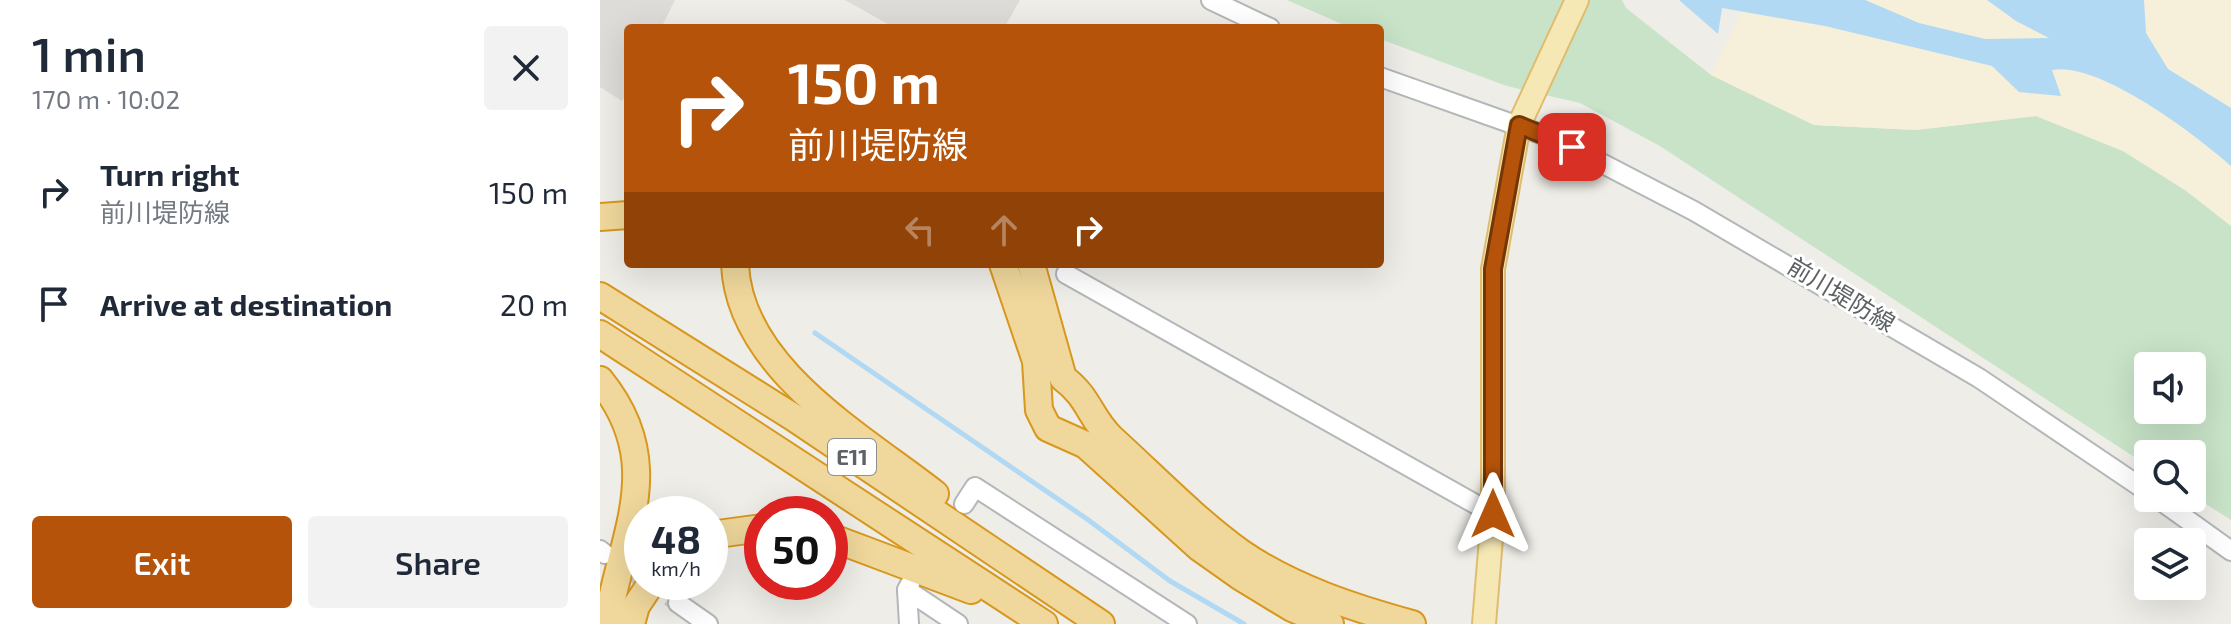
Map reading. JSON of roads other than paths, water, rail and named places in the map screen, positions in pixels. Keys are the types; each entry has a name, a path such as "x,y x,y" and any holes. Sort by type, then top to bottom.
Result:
{"highway":[{"path":"600,217 624,215"},
{"path":"735,268 744,314 763,348 793,380 1101,624"},
{"path":"1004,268 1036,361 1040,387 1039,410 1048,428 1086,445 1200,548 1241,577 1292,608 1330,624"},
{"path":"1032,268 1063,378 1078,389 1093,408 1096,424 1242,553 1285,577 1358,610 1412,624"},
{"name":"E11","path":"600,296 793,417 1101,624"},
{"name":"E11","path":"600,334 1037,619"},
{"path":"600,380 618,401 631,430 638,462 636,501 607,624"},
{"path":"848,543 936,575 1037,619"},
{"path":"631,624 640,600"}],"main road":[{"path":"1484,624 1493,514 1493,269 1519,125 1577,0"}],"street":[{"path":"1211,0 1262,24"},
{"name":"前川堤防線","path":"1384,79 1418,93 1519,125 1589,155 1828,286 2079,442 2134,482"},
{"path":"1066,274 1493,514"},
{"path":"964,504 975,487 1187,624"},
{"path":"2177,512 2231,551"},
{"path":"909,624 909,586 958,624"},
{"path":"678,603 708,624"}],"water":[{"path":"1679,0 1865,0 1919,23 1985,39 2049,38 2016,21 1987,0 2144,0 2146,33 2168,69 2231,108 2231,166 2146,103 2120,88 2072,70 2052,70 2061,96 2019,92 1992,66 1825,26 1722,8 1718,34"}],"waterway":[{"path":"815,333 1087,519 1170,581 1244,624"}],"tunnel":[{"path":"611,558 624,567"},
{"path":"674,600 678,603"}]}
